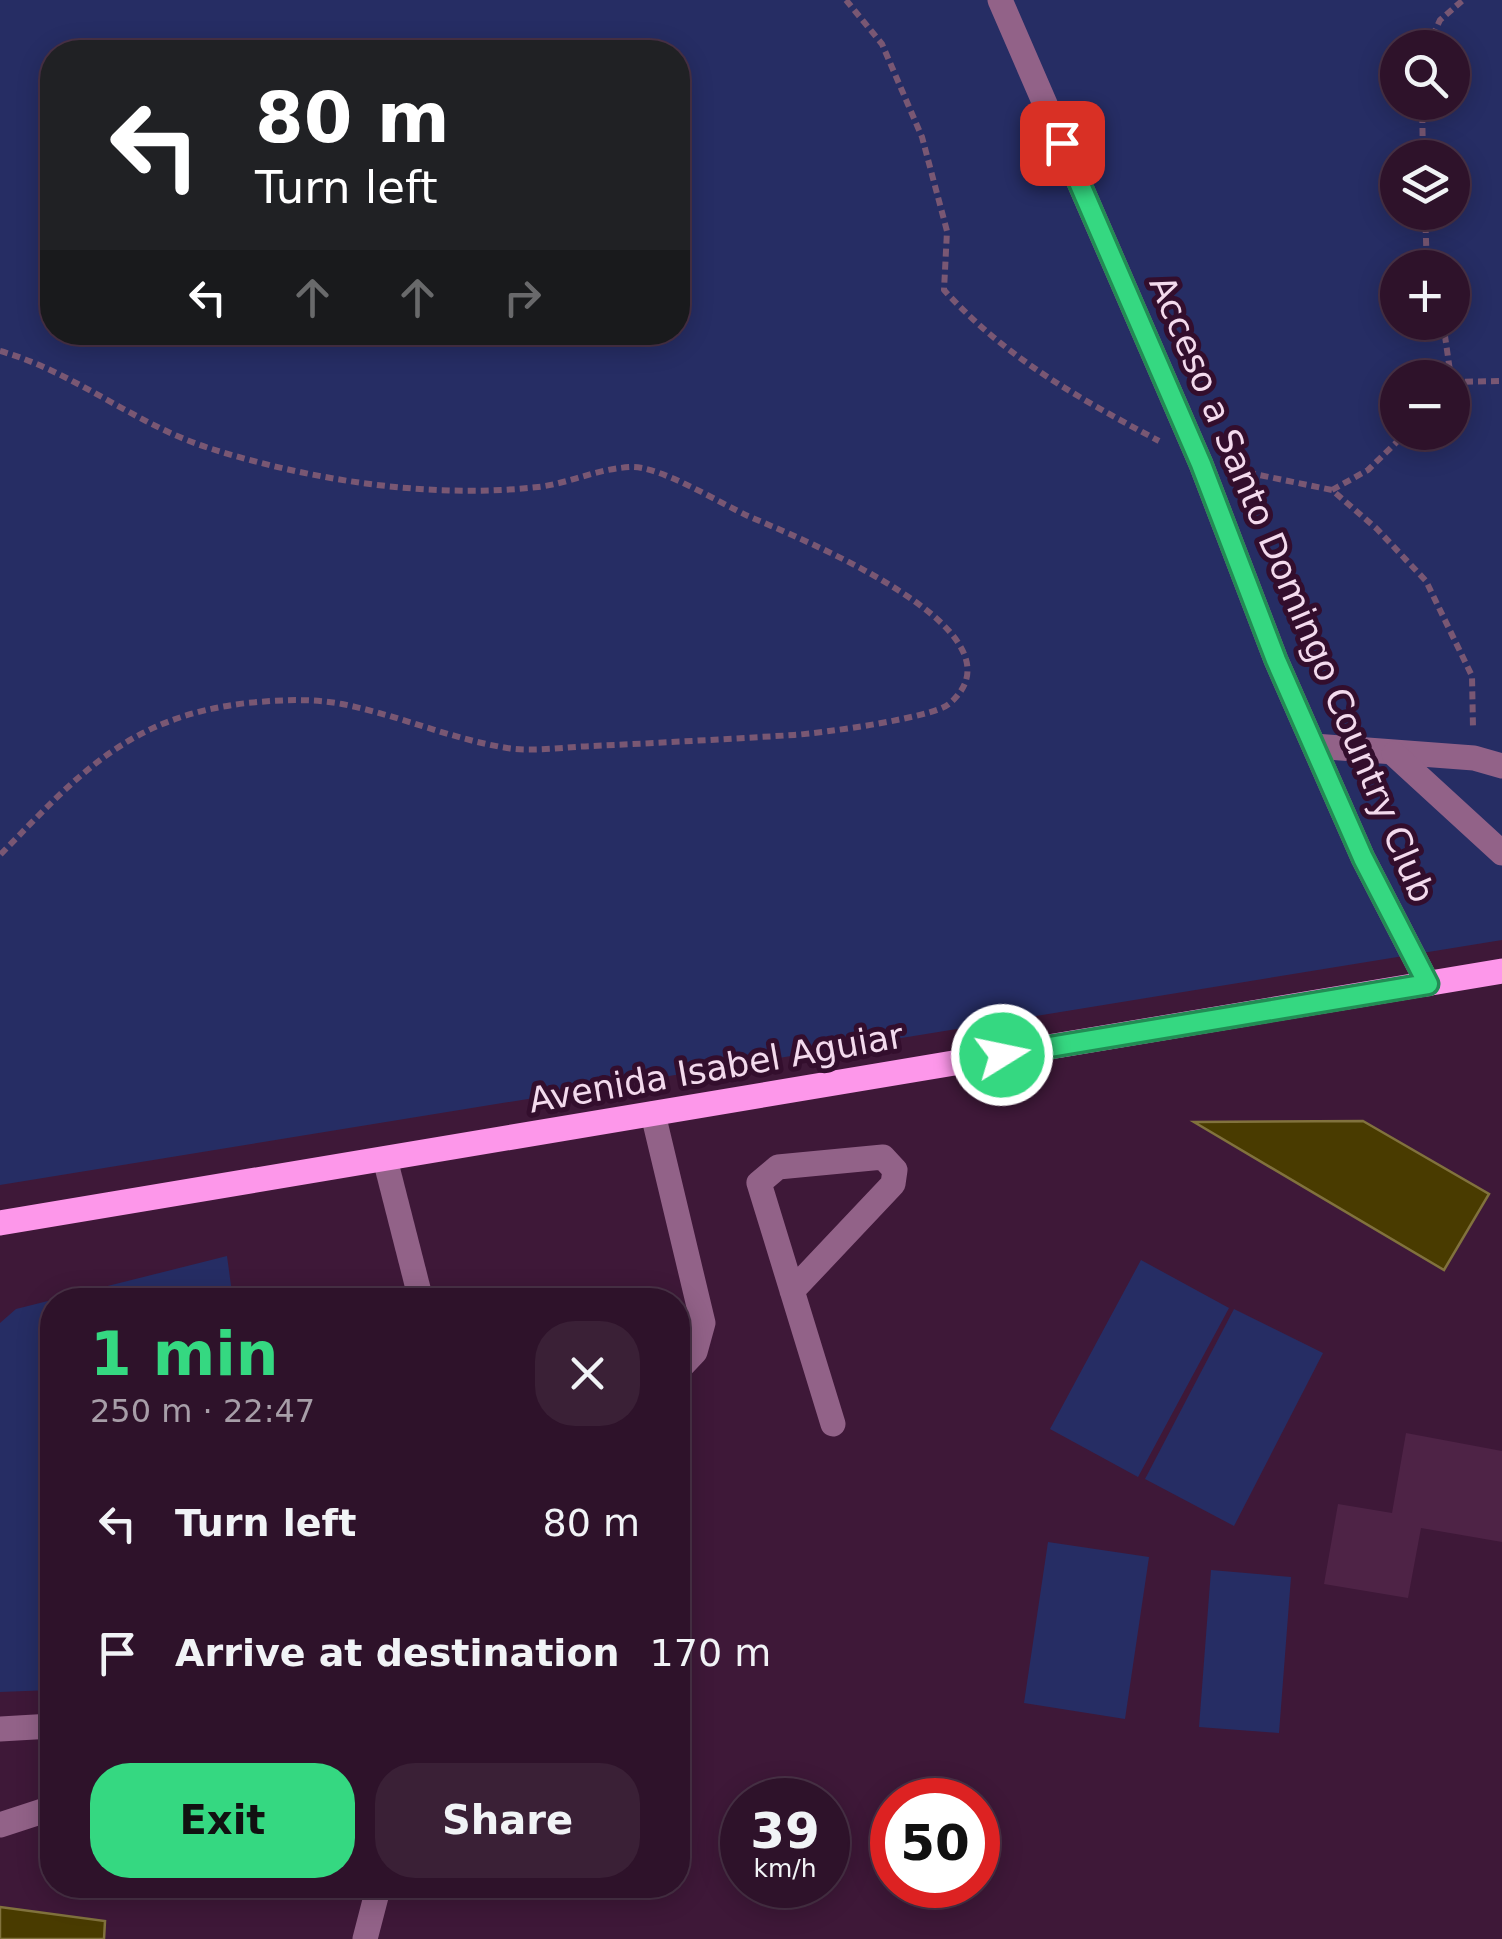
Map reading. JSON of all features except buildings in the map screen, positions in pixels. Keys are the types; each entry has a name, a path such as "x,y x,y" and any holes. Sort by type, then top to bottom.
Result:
{"main road":[{"name":"Avenida Isabel Aguiar","path":"0,1224 1502,971"}],"lane":[{"name":"Acceso a Santo Domingo Country Club","path":"1000,0 1201,464 1314,746 1363,858 1428,984"},
{"path":"1314,746 1474,758 1502,766"},
{"path":"1394,754 1502,853"},
{"path":"653,1114 703,1324 690,1357"},
{"path":"792,1291 893,1184 895,1170 883,1158 778,1167 759,1183 792,1291 833,1424"},
{"path":"384,1159 418,1288"},
{"path":"0,1729 40,1727"},
{"path":"0,1825 40,1812"},
{"path":"364,1939 375,1898"}],"path":[{"path":"846,0 882,44 922,137 948,230 944,290 982,332 1074,395 1201,464 1332,490 1426,581 1472,676 1474,758"},
{"path":"1435,30 1440,20 1463,0"},
{"path":"0,351 38,361 122,408 209,448 329,476 467,492 546,486 597,469 641,467 852,563 927,607 954,640 970,668 969,683 945,709 821,733 701,741 512,749 338,703 289,699 200,709 136,734 113,749 87,768 0,854"},
{"path":"1470,380 1502,381"},
{"path":"1332,490 1368,470 1389,450"}],"shaded area":[{"path":"0,0 1502,0 1502,940 0,1185"},
{"path":"227,1256 231,1288 100,1288"},
{"path":"1141,1260 1229,1308 1138,1477 1050,1429"},
{"path":"40,1303 40,1690 0,1692 0,1323 16,1309"},
{"path":"1234,1309 1323,1353 1234,1526 1145,1479"},
{"path":"1406,1433 1502,1451 1502,1542 1421,1528 1408,1598 1324,1584 1338,1504 1392,1513"},
{"path":"1048,1542 1149,1557 1125,1719 1024,1703"},
{"path":"1211,1570 1291,1577 1279,1733 1199,1727"}],"route":[{"path":"1002,1055 1428,984 1363,858 1276,660 1201,464 1062,143"}]}
